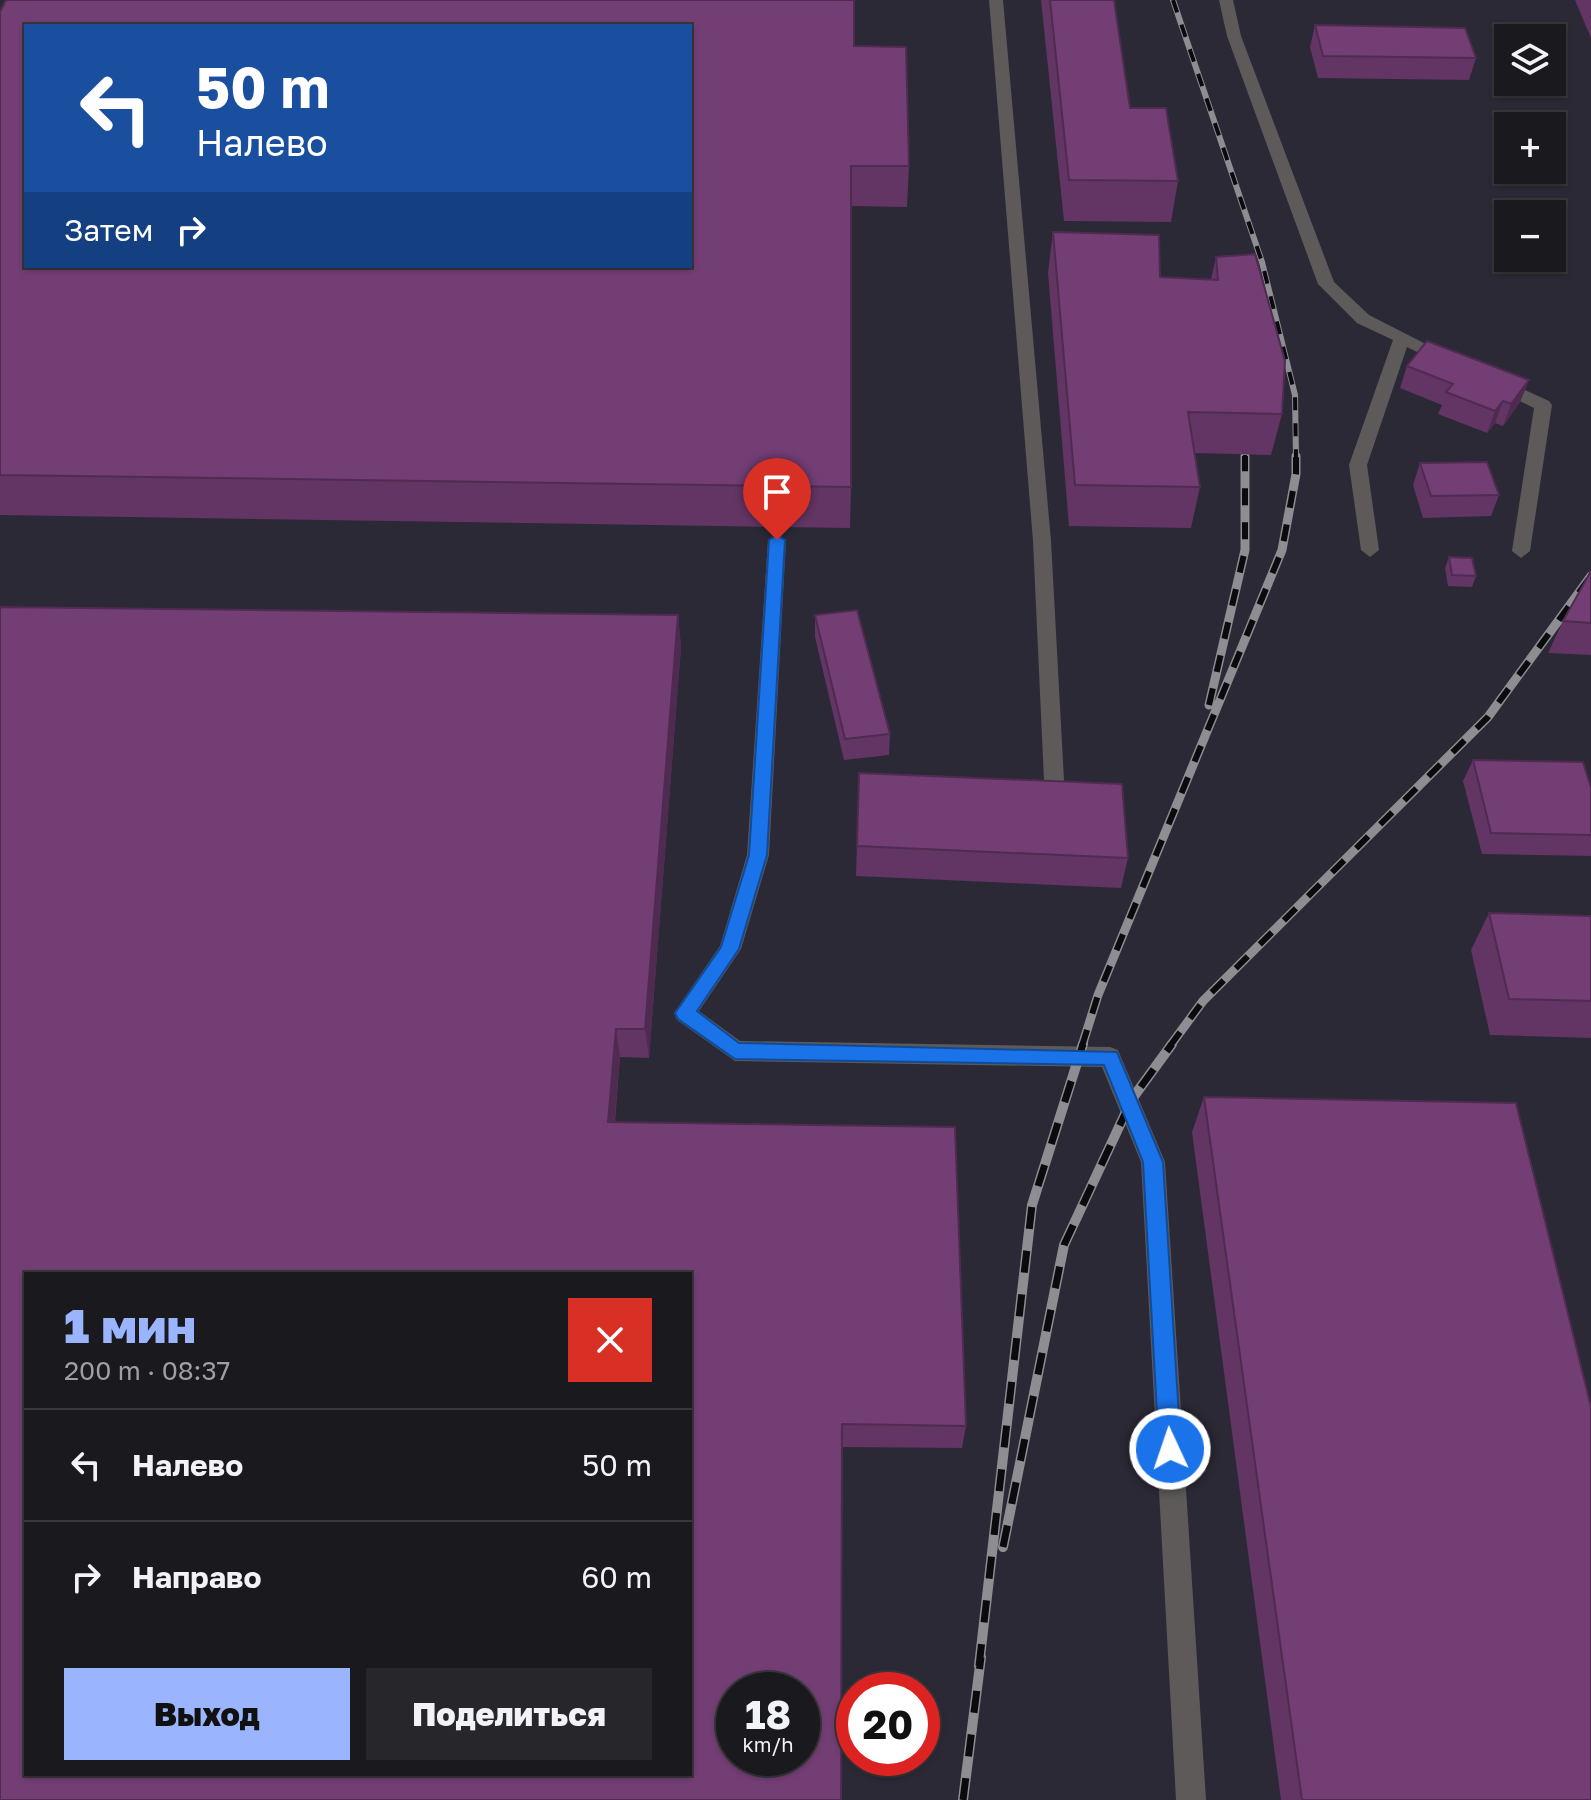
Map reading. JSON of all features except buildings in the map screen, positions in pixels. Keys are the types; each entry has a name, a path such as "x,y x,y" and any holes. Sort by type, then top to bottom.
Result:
{"lane":[{"path":"996,0 1042,541 1054,780"},
{"path":"1226,0 1234,36 1326,284 1363,319 1458,364"},
{"path":"1370,550 1358,465 1402,338"},
{"path":"1486,378 1543,405 1521,551"},
{"path":"777,540 758,855 730,949 685,1013 735,1051 1110,1057 1153,1162 1191,1800"}],"shaded area":[{"path":"0,0 1591,0 1591,1800 0,1800"}],"railway":[{"path":"1173,0 1262,262 1295,395 1296,458"},
{"path":"1209,705 1245,550 1245,455"},
{"path":"1082,1046 1098,995 1282,550 1296,474 1296,458"},
{"path":"1170,1046 1203,1001 1488,717 1591,576"},
{"path":"979,1666 1032,1205 1083,1044"},
{"path":"1003,1547 1064,1245 1132,1099 1172,1044"},
{"path":"963,1800 981,1657"}],"route":[{"path":"777,540 758,855 730,949 685,1013 735,1051 1110,1057 1153,1162 1170,1449"}]}
